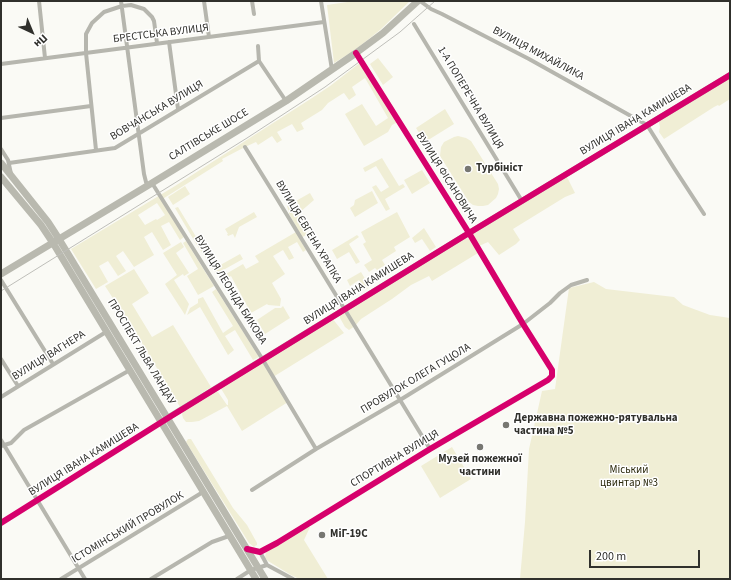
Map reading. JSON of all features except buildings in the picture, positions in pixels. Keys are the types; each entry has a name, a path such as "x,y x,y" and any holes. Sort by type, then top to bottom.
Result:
{"main road":[{"name":"САЛТІВСЬКЕ ШОСЕ","path":"1,274 286,101 356,53 419,1"},
{"name":"ПРОСПЕКТ ЛЬВА ЛАНДАУ","path":"1,163 48,222 59,239 165,420 266,579"},
{"name":"ПРОСПЕКТ ЛЬВА ЛАНДАУ","path":"1,178 41,225 130,370 165,420 203,492 256,579"}],"street":[{"path":"39,1 45,58"},
{"name":"ВУЛИЦЯ ЛЕОНІДА БИКОВА","path":"121,1 146,182 150,184 263,360 316,449"},
{"path":"204,1 208,37"},
{"path":"252,1 254,14"},
{"path":"321,1 332,70"},
{"name":"ВУЛИЦЯ МИХАЙЛИКА","path":"419,1 432,10 529,59 647,125"},
{"path":"96,150 86,53 86,34 92,23 104,12 122,6 131,6 144,9 152,16 157,44"},
{"name":"БРЕСТСЬКА ВУЛИЦЯ","path":"1,64 324,22"},
{"name":"1-А ПОПЕРЕЧНА ВУЛИЦЯ","path":"414,24 522,201"},
{"path":"169,42 178,109"},
{"path":"258,46 259,61 286,101"},
{"name":"ВУЛИЦЯ ФІСАНОВИЧА","path":"356,53 469,233 552,370 552,376"},
{"name":"ВОВЧАНСЬКА ВУЛИЦЯ","path":"9,163 115,148 259,61"},
{"name":"ВУЛИЦЯ ІВАНА КАМИШЕВА","path":"1,523 469,233 730,75"},
{"path":"1,118 91,106"},
{"path":"647,125 704,214"},
{"name":"ВУЛИЦЯ ЄВГЕНА ХРАПКА","path":"245,147 430,449"},
{"path":"1,149 6,155 12,177"},
{"path":"1,280 53,364"},
{"name":"ПРОВУЛОК ОЛЕГА ГУЦОЛА","path":"252,490 316,449 400,400 523,324 560,292 571,285 587,280"},
{"name":"ВУЛИЦЯ ВАГНЕРА","path":"1,396 106,332"},
{"path":"1,359 18,386"},
{"path":"3,446 11,443 24,430 130,370"},
{"name":"СПОРТИВНА ВУЛИЦЯ","path":"260,552 430,449 548,380 552,376"},
{"path":"1,440 3,446 85,579"},
{"name":"ІСТОМІНСЬКИЙ ПРОВУЛОК","path":"61,579 203,492"},
{"path":"151,579 212,542 229,536"},
{"path":"247,549 260,552 267,565 293,579"},
{"path":"237,579 251,570 267,565"}],"green space":[{"path":"354,1 410,1 380,30 355,50 334,63 327,5"},
{"path":"378,58 393,77 383,85 370,64"},
{"path":"361,62 398,122 392,125 388,132 364,146 345,114 362,104 376,126 388,118 365,78 352,87 356,95 349,100 344,93 328,103 322,110 301,123 304,129 297,132 292,124 277,132 282,140 277,143 272,136 258,145 256,142 245,147 222,159 223,161 161,200 184,237 180,240 169,222 161,226 171,245 163,250 152,232 144,237 154,255 134,267 123,251 116,256 126,271 118,276 108,261 99,266 108,282 96,289 71,249 175,186 330,86","holes":["157,203 165,215 145,225 138,215"]},
{"path":"730,75 730,99 719,106 714,107 664,139 659,132 660,127 658,119"},
{"path":"445,109 454,124 425,142 416,128"},
{"name":"Турбініст","path":"458,136 471,141 498,184 498,194 496,198 488,205 478,206 469,202 440,156 441,147 444,142"},
{"path":"382,158 399,186 403,184 405,187 385,199 390,209 386,211 372,187 376,185 381,192 389,187 376,166 365,172 363,168"},
{"path":"422,170 430,183 412,194 404,180"},
{"path":"566,175 575,193 565,197 513,229 520,240 516,244 499,255 488,242 479,246 471,232"},
{"path":"185,186 190,194 173,205 168,197"},
{"path":"372,191 378,203 355,217 350,208 354,205 355,200"},
{"path":"310,193 314,200 299,213 308,229 305,231 307,235 302,237 289,214 287,206"},
{"path":"178,207 215,268 240,254 243,259 216,274 175,208"},
{"path":"254,212 257,217 239,227 235,238 233,234 228,236 225,229"},
{"path":"397,212 410,237 394,247 396,251 382,260 385,265 377,270 375,268 369,272 364,265 372,260 363,244 366,242 361,232"},
{"path":"424,228 436,247 430,251 422,239 415,243 412,238"},
{"path":"296,232 306,250 303,252 297,242 288,247 294,258 289,260 283,250 273,256 285,274 272,283 281,299 280,306 267,304 251,313 231,276 221,282 219,278 243,264 246,269 259,262 255,256"},
{"path":"357,235 359,237 349,244 360,262 356,264 349,252 337,259 332,250"},
{"path":"466,238 469,239 478,253 432,281 429,276 411,285 361,319 349,330 345,327 339,313"},
{"path":"186,241 214,286 198,295 187,276 198,269 183,243"},
{"path":"181,242 184,247 176,253 189,273 184,276 183,274 174,280 189,304 185,315 165,284 177,275 163,253"},
{"path":"134,269 149,293 132,304 152,337 173,325 211,387 180,407 142,343 105,286"},
{"path":"361,272 370,287 365,290 359,280 350,286 347,280"},
{"name":"Міський цвинтар №3","path":"594,282 606,289 674,297 683,305 710,315 730,318 730,579 520,579 529,449 542,391 555,389 569,288"},
{"path":"216,289 259,357 253,360 235,330 225,336 234,350 228,355 200,307 187,315 190,308 198,303 198,299 203,297 223,333 233,326 212,292"},
{"path":"283,306 290,318 265,334 257,320 275,308 281,308"},
{"path":"332,318 344,333 273,377 288,402 242,431 227,406 199,421 186,422 183,418 182,414 185,408 212,391 218,392 228,405 228,400 220,387"},
{"path":"188,439 191,439 233,508 247,525 257,543 254,547 249,543 186,442"},
{"path":"452,447 471,479 440,498 421,466"},
{"path":"307,526 310,527 304,540 328,579 299,579 265,558 266,551"}],"tram line":[{"path":"1,291 247,138 325,87 400,32 435,1"}],"cycle path":[{"path":"247,549 260,552 277,543 430,449 548,380 552,376 552,370 469,233 356,53"},
{"path":"1,523 168,418 464,236 730,75"}],"place":[{"name":"Турбініст","path":"468,169"},
{"name":"Державна пожежно-рятувальна частина №5","path":"506,425"},
{"name":"Музей пожежної частини","path":"480,447"},
{"name":"МіГ-19С","path":"322,535"}]}
